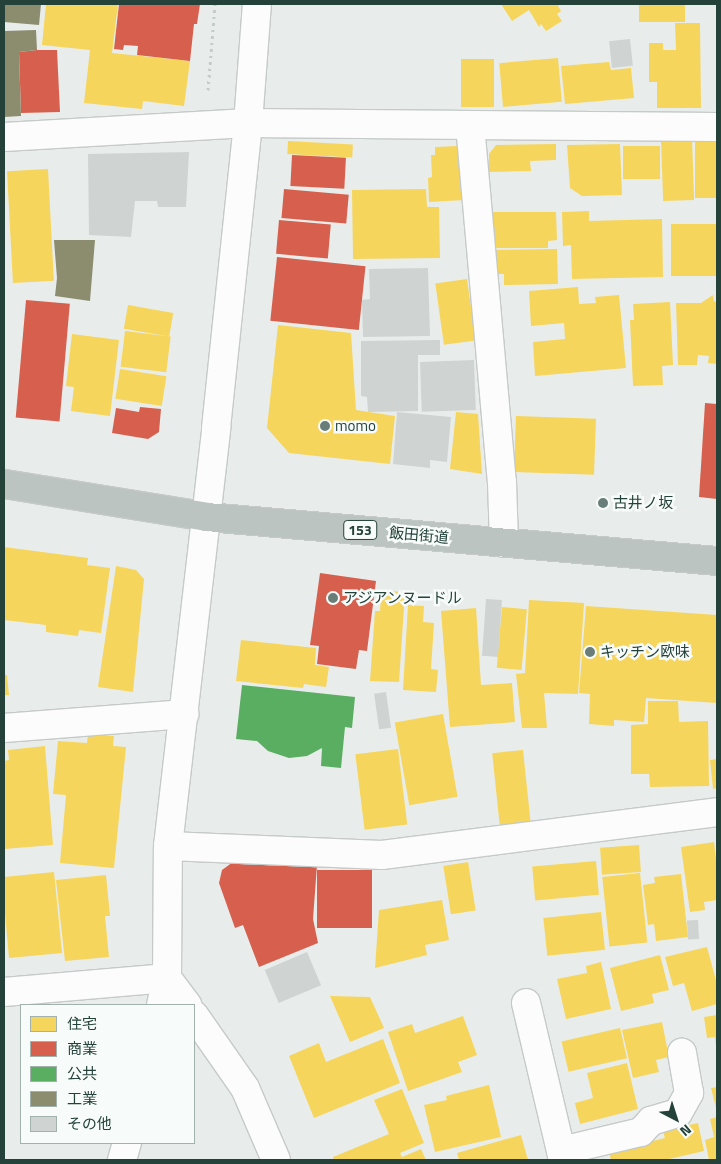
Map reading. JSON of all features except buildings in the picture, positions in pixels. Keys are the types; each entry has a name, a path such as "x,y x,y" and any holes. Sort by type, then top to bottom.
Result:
{"highway":[{"name":"飯田街道","path":"4,484 206,517 717,561"}],"street":[{"path":"161,1004 167,978 168,846 199,564 206,517 248,123 257,4"},
{"path":"4,137 248,123 717,128"},
{"path":"470,125 502,482 504,542"},
{"path":"4,728 184,714"},
{"path":"168,846 382,855 717,812"},
{"path":"4,992 167,978"},
{"path":"167,978 186,1004"},
{"path":"526,1003 562,1155 641,1132 650,1121 678,1113 690,1093 682,1052"},
{"path":"195,1016 245,1088 276,1160"},
{"path":"122,1160 127,1144"}],"path":[{"path":"207,100 215,4"}],"place":[{"name":"momo","path":"325,426"},
{"name":"古井ノ坂","path":"603,503"},
{"name":"アジアンヌードル","path":"333,598"},
{"name":"キッチン欧味","path":"590,652"}]}
